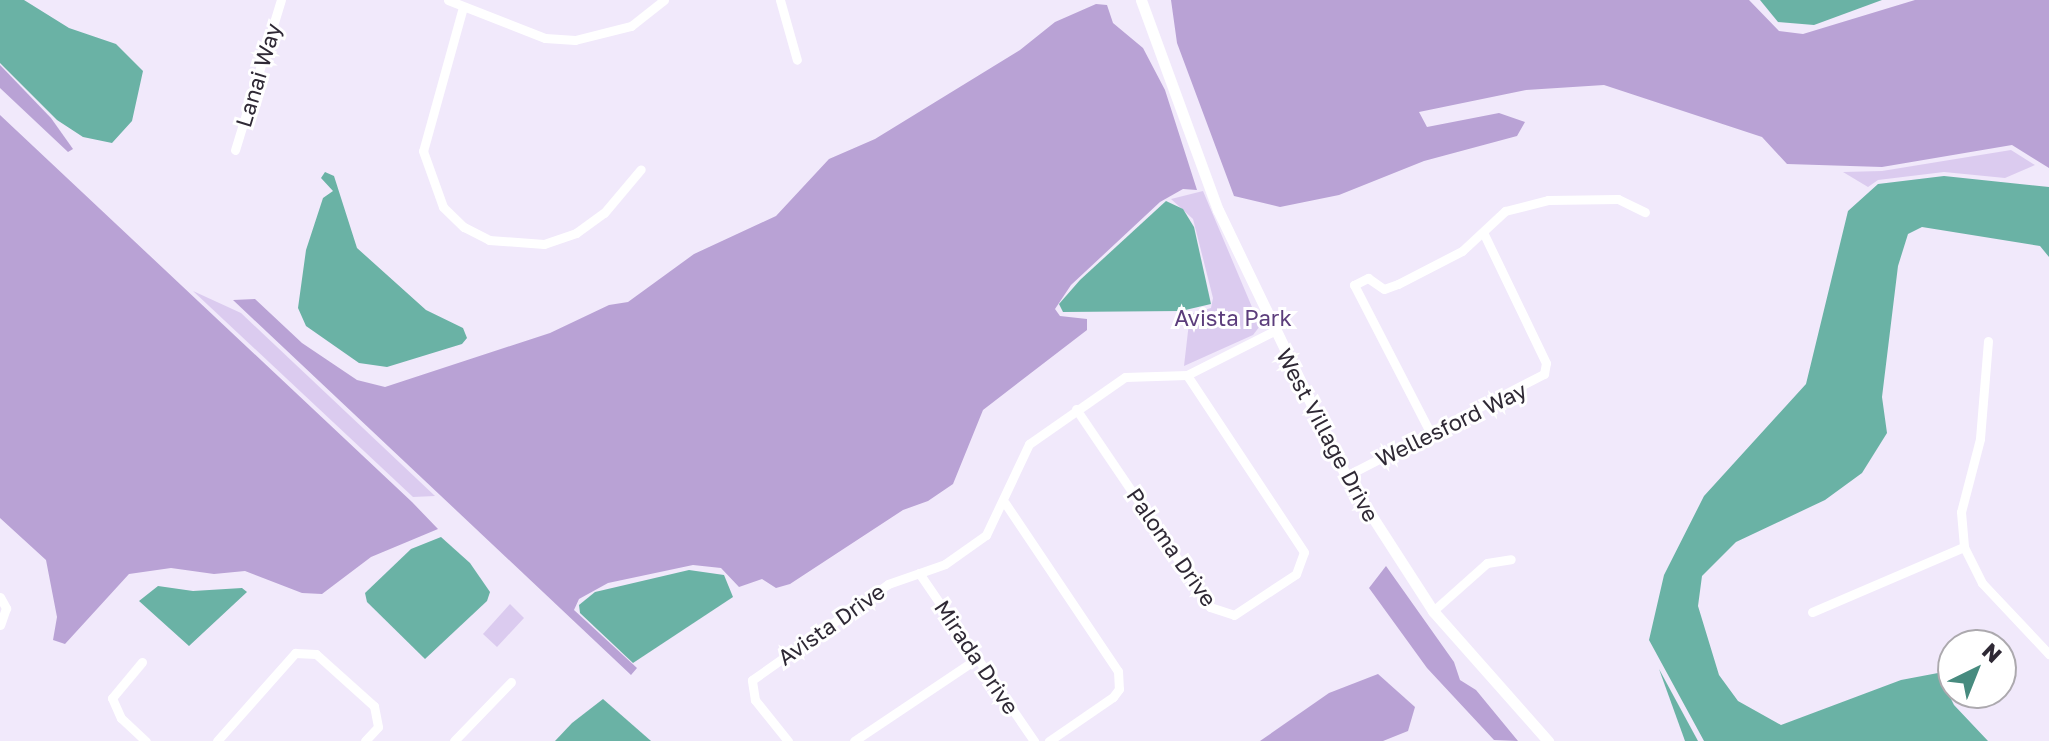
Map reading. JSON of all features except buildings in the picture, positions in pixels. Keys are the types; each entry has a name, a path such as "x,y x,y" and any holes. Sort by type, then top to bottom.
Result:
{"street":[{"name":"Lanai Way","path":"235,150 281,0"},
{"path":"448,0 545,38 575,40 631,26 664,0"},
{"path":"780,0 797,60"},
{"name":"West Village Drive","path":"1141,0 1218,210 1346,476 1433,611 1548,741"},
{"path":"463,7 423,151 443,207 464,227 489,240 544,244 576,233 604,213 641,169"},
{"path":"1431,434 1354,285 1368,278 1384,289 1398,284 1462,251 1484,234 1505,211 1548,200 1618,199 1645,212"},
{"name":"Wellesford Way","path":"1346,476 1544,374 1546,363 1484,234"},
{"name":"Avista Drive","path":"788,741 755,700 752,680 888,584 945,564 986,535 1005,503 1029,444 1125,377 1187,375 1274,331"},
{"path":"1988,341 1980,439 1961,512 1964,547 1982,583 2049,654"},
{"name":"Paloma Drive","path":"1076,409 1210,607 1234,615 1296,574 1304,552 1187,375"},
{"path":"1005,503 1118,671 1119,689 1113,697 1049,741"},
{"path":"1812,612 1964,547"},
{"path":"1433,611 1487,563 1511,559"},
{"name":"Mirada Drive","path":"919,573 1034,741"},
{"path":"0,597 6,608 0,625"},
{"path":"217,741 295,653 316,654 374,706 378,727 365,741"},
{"path":"854,741 978,658"},
{"path":"142,662 112,698 121,718 146,741"},
{"path":"454,741 511,682"}],"green space":[{"path":"2011,150 2035,165 2005,178 1944,172 1878,180 1868,187 1843,172 1882,171"},
{"name":"Avista Park","path":"1203,191 1260,326 1253,335 1184,366 1190,314 1211,308 1213,298 1193,219 1171,199"},
{"path":"193,291 241,313 435,496 413,497"},
{"path":"510,604 524,618 497,647 483,634"}],"shaded area":[{"path":"0,0 24,0 69,28 116,44 143,71 132,121 112,143 83,137 57,120 0,63"},
{"path":"1171,0 1749,0 1779,31 1803,34 1915,0 2049,0 2049,168 2012,145 1882,167 1787,164 1762,137 1604,85 1526,90 1419,112 1427,127 1499,113 1525,122 1517,136 1424,161 1339,195 1280,207 1234,196 1177,43"},
{"path":"1760,0 1882,0 1814,25 1778,22"},
{"path":"1096,4 1107,5 1113,23 1143,48 1165,90 1197,190 1183,189 1160,202 1071,285 1055,309 1060,316 1087,319 1087,330 983,410 953,484 928,501 903,510 790,584 776,588 762,579 739,587 721,568 693,565 608,583 579,599 574,610 637,668 631,675 233,300 255,299 302,343 357,380 385,387 550,333 609,305 628,302 694,254 776,216 829,159 875,139 1020,50 1055,22"},
{"path":"0,65 51,118 73,149 68,152 0,88"},
{"path":"0,115 438,529 371,557 322,594 302,593 245,571 214,574 171,568 129,574 65,644 53,640 57,617 46,560 0,518"},
{"path":"325,172 334,176 357,248 426,310 463,328 467,338 462,344 387,367 359,363 306,326 298,308 306,250 323,198 333,191 321,178"},
{"path":"1944,176 2049,187 2049,257 2040,246 1922,227 1908,234 1898,266 1882,397 1887,433 1862,473 1825,500 1736,542 1702,576 1698,606 1719,675 1738,701 1781,725 1901,680 1937,673 1937,709 1958,709 1988,741 1704,741 1649,640 1664,575 1704,496 1806,384 1848,211 1878,184"},
{"path":"1166,201 1183,209 1194,227 1211,304 1181,311 1063,312 1059,304 1080,280"},
{"path":"441,537 470,563 490,592 487,601 425,659 367,602 365,593 411,549"},
{"path":"1386,566 1454,662 1460,680 1476,690 1518,741 1494,740 1427,668 1369,588"},
{"path":"689,570 724,575 733,597 633,663 580,613 579,605 595,592"},
{"path":"158,586 193,591 242,588 247,592 189,646 139,601"},
{"path":"1659,669 1698,741 1685,741"},
{"path":"1378,674 1415,707 1408,731 1383,741 1260,741 1329,693"},
{"path":"603,699 651,741 555,741 572,723"}]}
